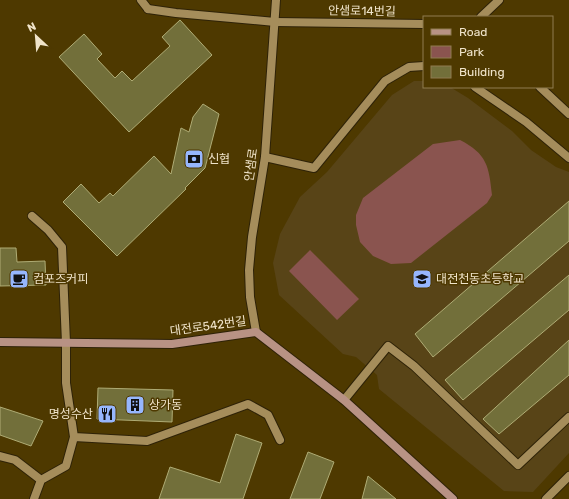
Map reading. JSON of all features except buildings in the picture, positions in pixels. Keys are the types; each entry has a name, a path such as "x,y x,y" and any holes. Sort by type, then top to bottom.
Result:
{"main road":[{"name":"대전로542번길","path":"0,342 172,344 256,332 344,400 453,499"}],"street":[{"name":"안샘로14번길","path":"141,0 148,9 275,22 423,24"},
{"name":"안샘로","path":"256,332 250,297 249,270 252,237 265,157 276,0"},
{"path":"483,16 499,0"},
{"path":"265,157 314,168 385,81 409,67 423,66"},
{"path":"476,88 526,122 569,158"},
{"path":"541,88 569,114"},
{"path":"32,216 48,230 62,247 66,342 66,383 74,437 66,466 41,480 34,499"},
{"path":"344,400 388,346 414,366 518,465 569,418"},
{"path":"74,437 147,442 248,404 268,415 280,440"},
{"path":"0,456 15,460 41,480"},
{"path":"546,499 569,476"}],"shaded area":[{"name":"대전천동초등학교","path":"414,81 423,81 423,88 452,88 468,98 512,131 531,150 556,167 569,172 569,453 533,492 504,491 379,389 377,375 356,357 343,354 279,295 273,263 280,234 300,197 327,172 392,95"}],"green space":[{"path":"460,140 476,150 485,162 488,169 492,195 487,203 411,263 391,264 373,256 360,242 356,225 356,215 363,198 433,144"},
{"path":"310,250 359,299 337,320 289,271"}],"place":[{"name":"신협","path":"194,159"},
{"name":"컴포즈커피","path":"19,279"},
{"name":"대전천동초등학교","path":"422,279"},
{"name":"상가동","path":"135,405"},
{"name":"명성수산","path":"107,414"}]}
